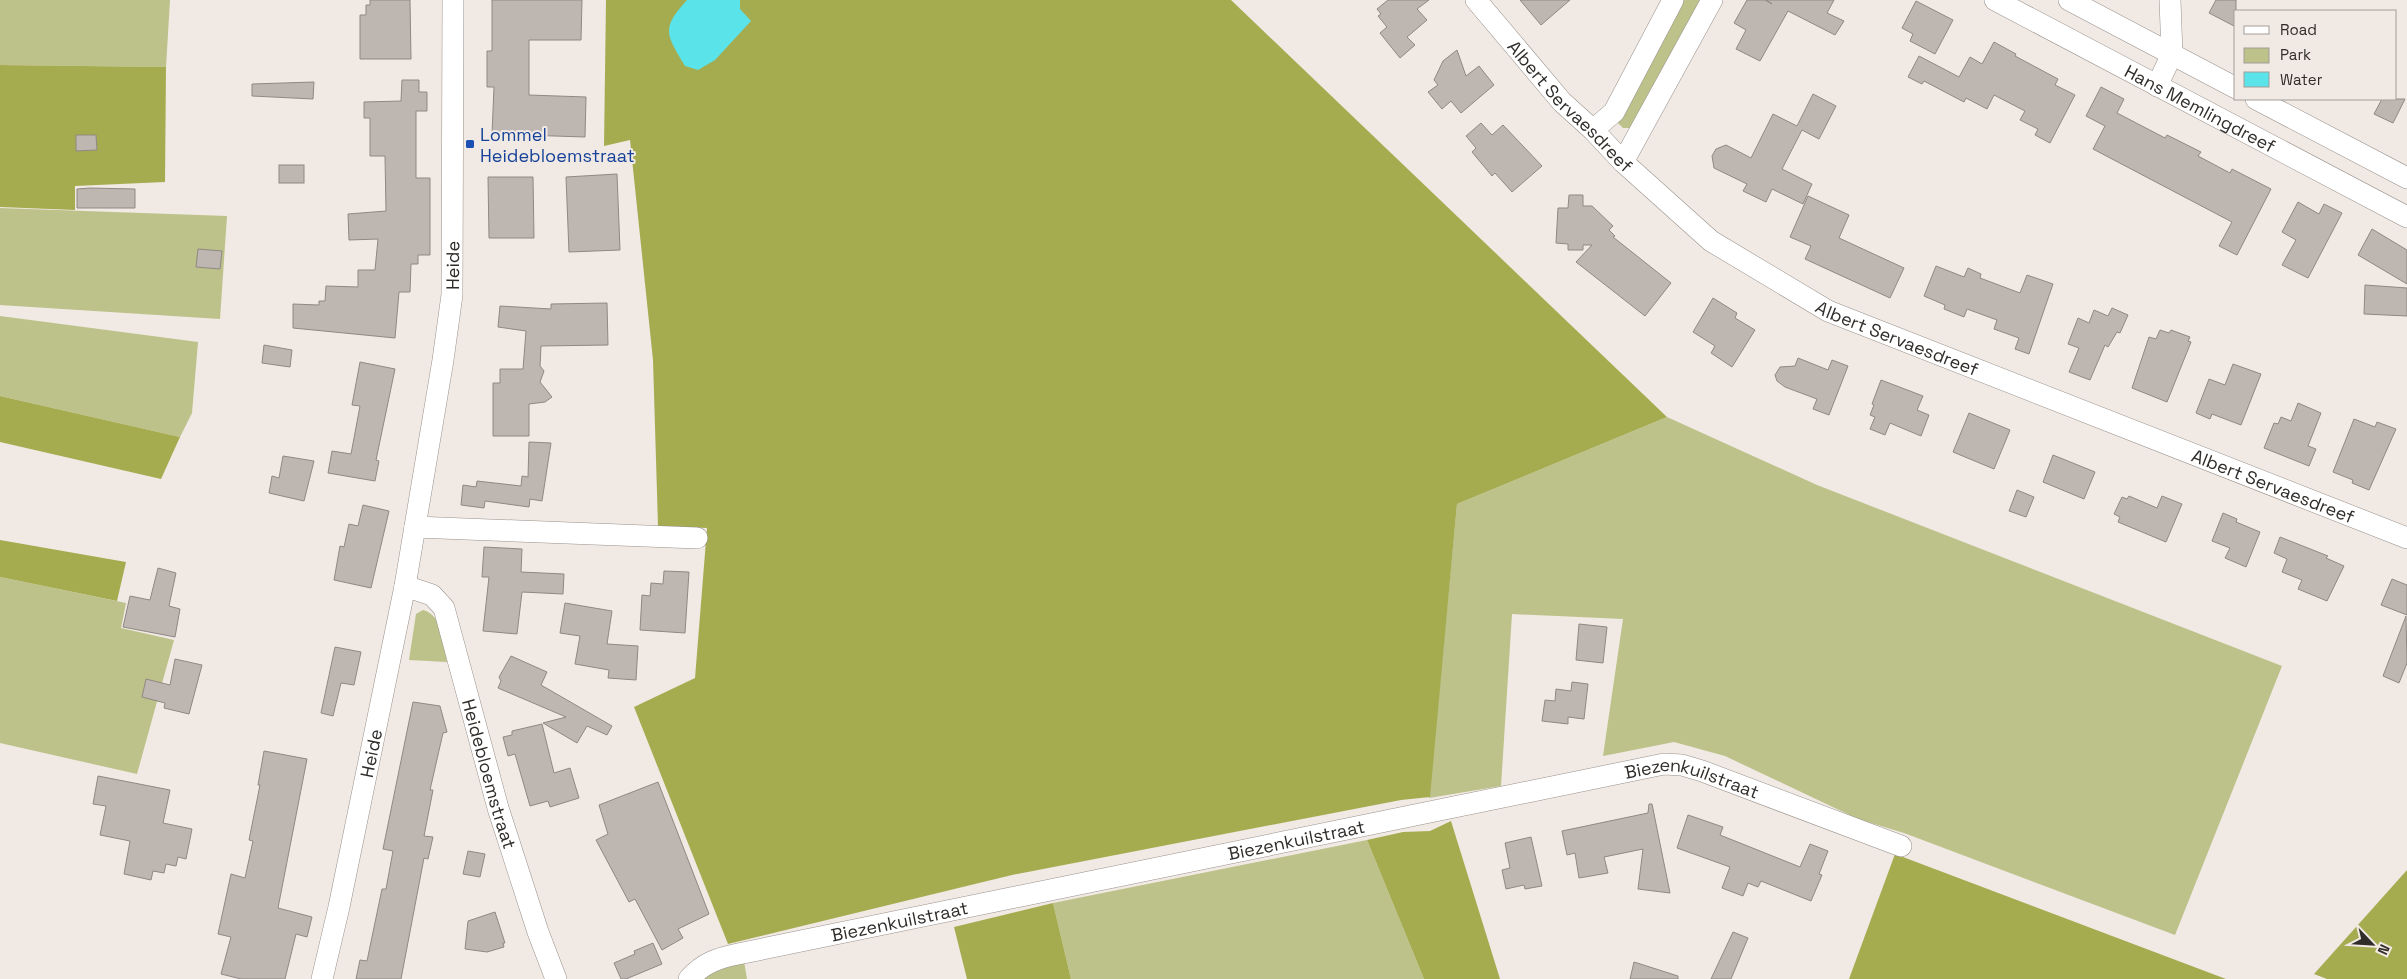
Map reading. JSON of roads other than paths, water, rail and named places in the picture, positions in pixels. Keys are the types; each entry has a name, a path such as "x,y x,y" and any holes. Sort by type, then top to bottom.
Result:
{"street":[{"name":"Heide","path":"322,979 339,906 405,586 444,360 452,295 453,0"},
{"name":"Albert Servaesdreef","path":"1476,0 1562,102 1624,162 1711,241 1828,311 2407,538"},
{"path":"1593,130 1614,112 1673,0"},
{"path":"1624,162 1712,0"},
{"name":"Hans Memlingdreef","path":"1995,0 2407,217"},
{"name":"Hans Memlingdreef","path":"2069,0 2234,87"},
{"path":"2157,86 2172,54 2170,0"},
{"name":"Hans Memlingdreef","path":"2258,100 2407,178"},
{"path":"415,527 697,538"},
{"name":"Heidebloemstraat","path":"405,586 432,595 444,608 498,808 538,932 556,979"},
{"name":"Biezenkuilstraat","path":"689,979 703,965 716,959 738,954 1664,764 1682,765 1702,771 1901,846"}],"water":[{"path":"687,0 740,0 740,9 751,21 715,60 698,70 685,66 674,47 669,32 673,18"}],"place":[{"name":"Lommel Heidebloemstraat","path":"470,144"}]}
